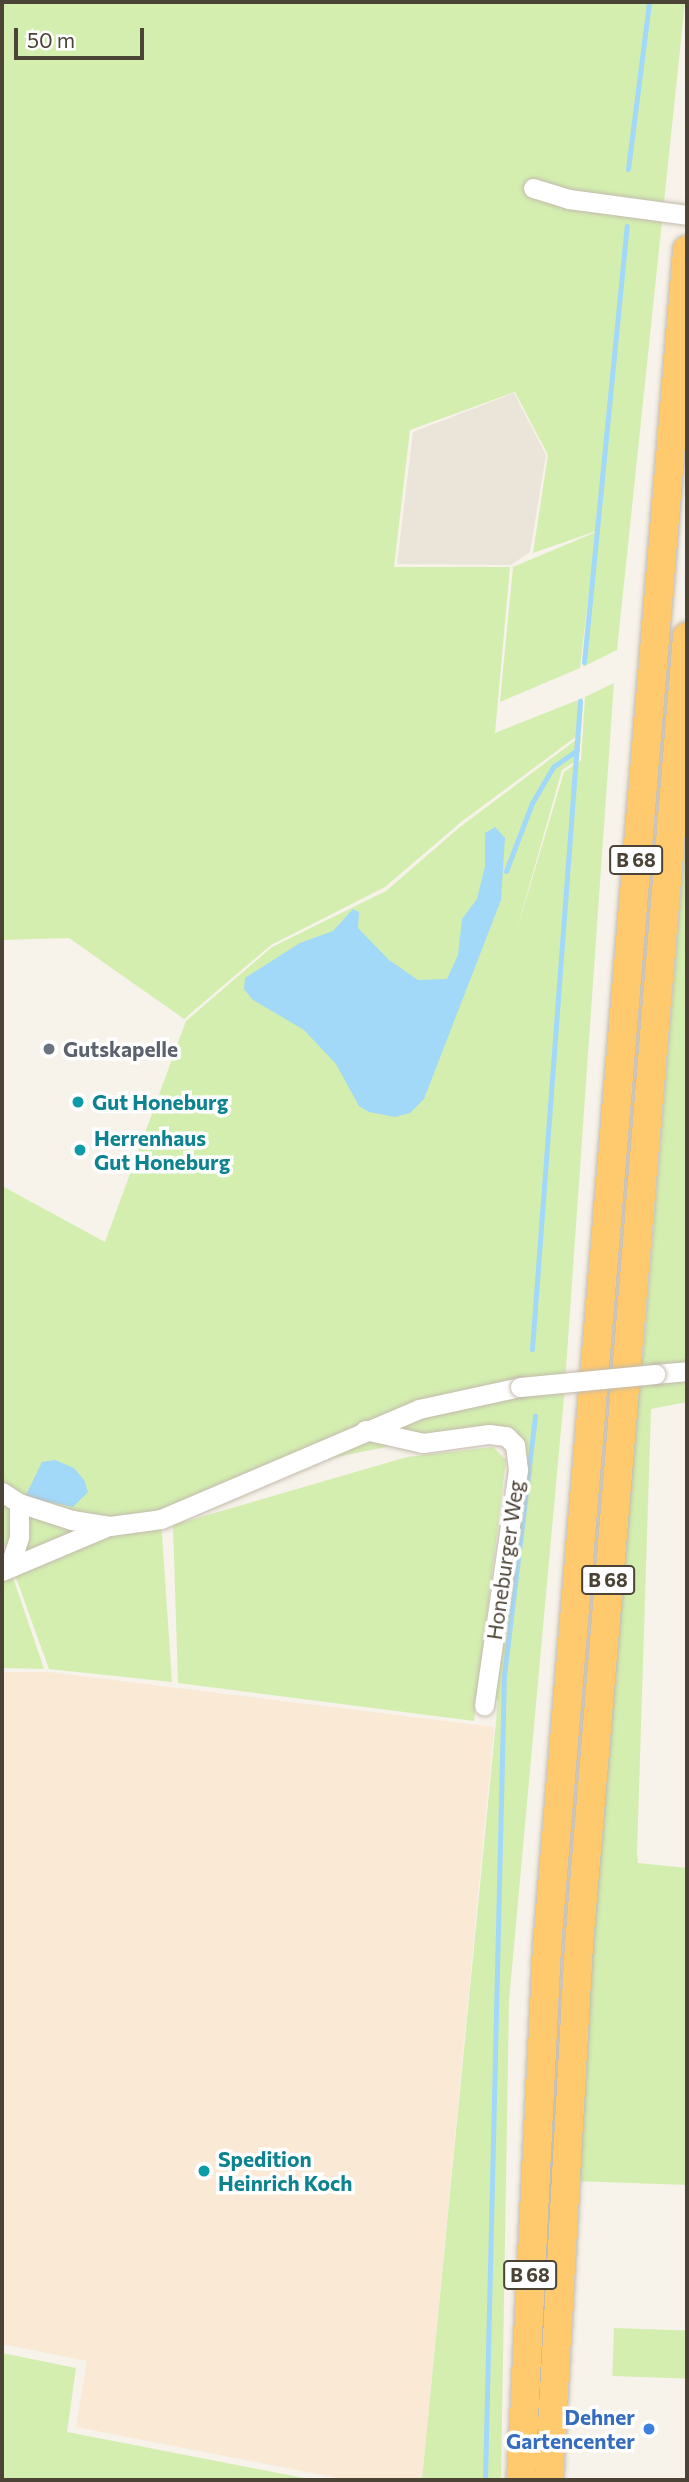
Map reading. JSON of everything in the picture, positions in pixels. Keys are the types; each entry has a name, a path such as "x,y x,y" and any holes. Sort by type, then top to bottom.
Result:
{"highway":[{"name":"B 68","path":"521,2480 547,1947 687,250"},
{"name":"B 68","path":"549,2480 579,1945 687,636"}],"street":[{"path":"533,188 569,198 687,215"},
{"path":"2,1570 110,1526 161,1519 221,1496 364,1429 419,1409 520,1387 687,1371"},
{"name":"Honeburger Weg","path":"364,1429 422,1443 489,1434 506,1436 515,1445 518,1470 484,1706"},
{"path":"2,1570 12,1559 19,1537 12,1499 72,1520 110,1526"}],"shaded area":[{"path":"514,393 546,455 530,552 511,565 397,564 413,432"},
{"path":"2,1672 48,1672 494,1727 422,2480 349,2480 76,2427 87,2361 2,2344"}],"green space":[{"path":"2,2 685,2 617,650 583,667 599,530 533,553 548,455 515,392 410,430 394,567 510,567 495,733 583,698 581,733 461,822 385,887 271,945 184,1019 69,938 2,940"},
{"path":"596,532 580,668 500,702 513,567"},
{"path":"614,683 564,1397 509,2001 501,2480 422,2480 498,1701 487,1684 518,1470 517,1431 494,1425 258,1473 161,1519 172,1682 49,1669 2,1539 2,1186 105,1242 186,1021 272,947 386,891 460,827 581,736 579,759 562,770 516,933 564,772 581,760 585,697"},
{"path":"687,822 687,1402 651,1409 637,1854 638,1863 687,1868 687,2185 574,2181 633,1359 643,1357"},
{"path":"493,1447 506,1460 474,1721 178,1683 173,1525 407,1457"},
{"path":"2,1545 44,1669 2,1668"},
{"path":"614,2328 687,2331 685,2379 612,2376"},
{"path":"2,2353 76,2368 67,2432 314,2480 2,2480"}],"water":[{"path":"495,827 505,838 501,900 424,1099 410,1113 395,1117 369,1112 359,1106 336,1064 304,1030 253,1000 244,989 245,978 300,943 333,931 353,909 359,912 358,928 389,960 418,980 447,979 458,955 462,919 477,899 485,866 485,833"},
{"path":"55,1460 74,1468 84,1480 88,1492 73,1507 25,1497 42,1462"}],"waterway":[{"path":"628,169 649,2"},
{"path":"584,662 627,226"},
{"path":"532,1349 580,701"},
{"path":"506,871 532,803 553,767 577,750"},
{"path":"485,2480 504,1676 535,1416"}],"place":[{"name":"Gutskapelle","path":"49,1049"},
{"name":"Gut Honeburg","path":"78,1102"},
{"name":"Herrenhaus Gut Honeburg","path":"80,1150"},
{"name":"Spedition Heinrich Koch","path":"204,2171"},
{"name":"Dehner Gartencenter","path":"649,2429"}]}
